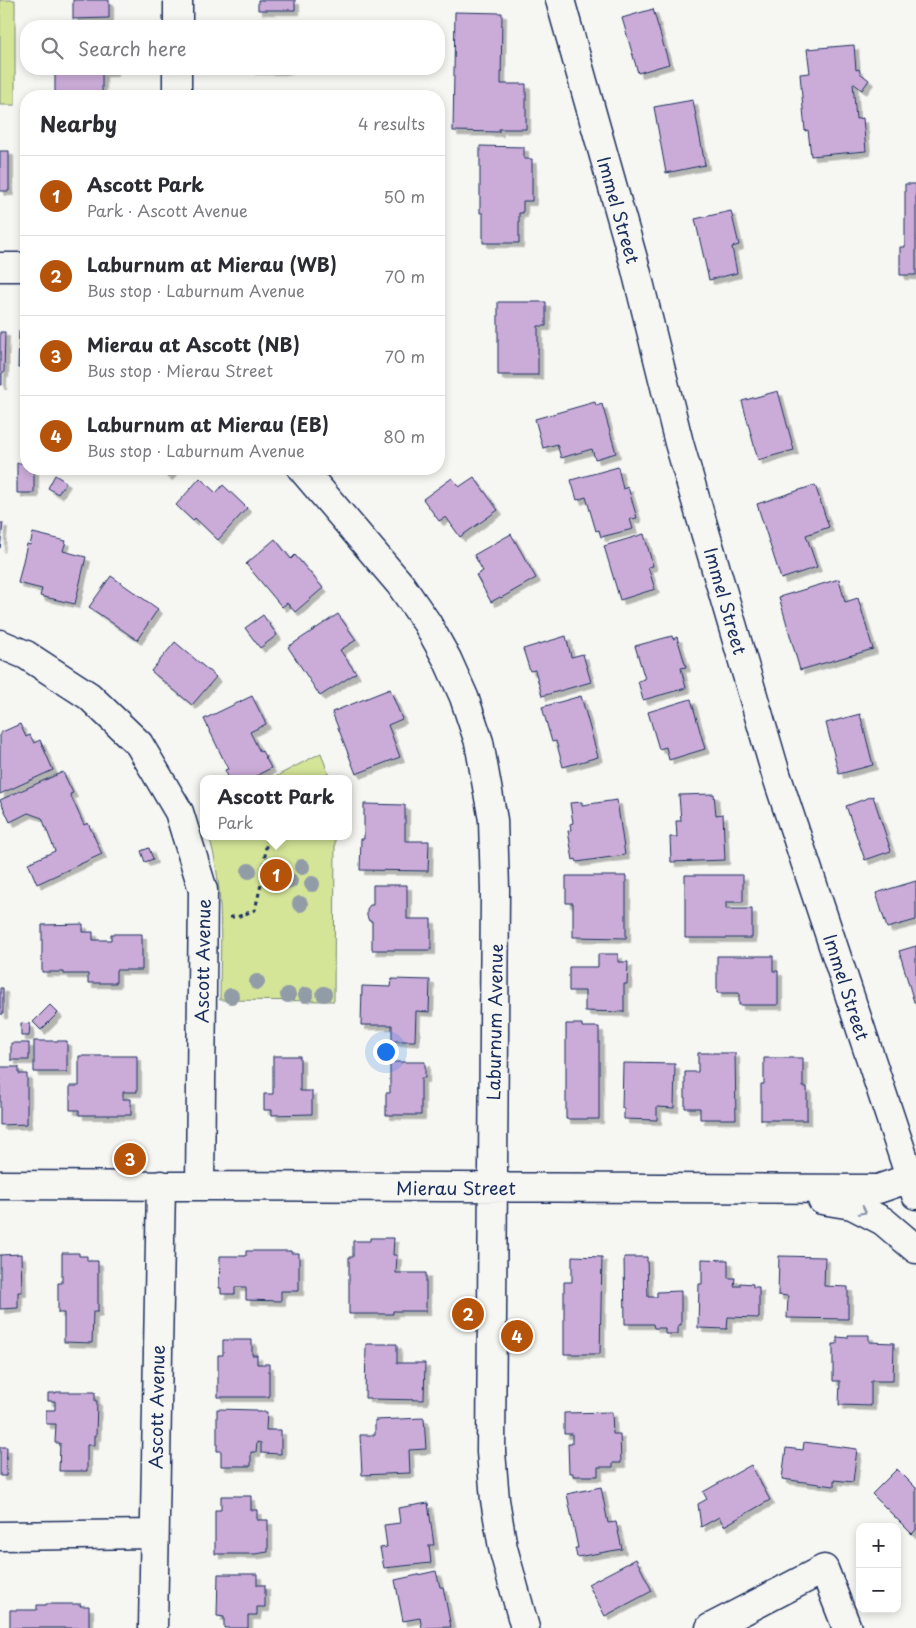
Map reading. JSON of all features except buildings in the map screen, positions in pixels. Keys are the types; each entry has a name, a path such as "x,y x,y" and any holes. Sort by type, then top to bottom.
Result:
{"street":[{"path":"178,0 178,20"},
{"name":"Immel Street","path":"560,0 635,266 679,443 776,774 913,1186"},
{"path":"177,75 177,90"},
{"path":"0,267 20,267"},
{"name":"Laburnum Avenue","path":"307,475 400,584 427,623 447,659 464,697 478,742 493,820 495,881 491,1452 502,1548 525,1628"},
{"name":"Ascott Avenue","path":"0,644 26,655 89,696 139,744 179,812 203,890 200,1185"},
{"name":"Mierau Street","path":"0,1185 764,1189 878,1189 913,1186"},
{"name":"Ascott Avenue","path":"153,1628 161,1185"},
{"path":"764,1189 852,1205 884,1221 916,1249"},
{"path":"0,1536 154,1534"},
{"path":"710,1628 824,1569 847,1628"}],"path":[{"path":"255,910 263,876 267,840"}],"green space":[{"path":"0,0 15,0 15,105 0,105"},
{"path":"321,753 329,775 279,775"},
{"path":"210,840 335,840 334,1001 220,1000 220,897"}],"place":[{"name":"Ascott Park","path":"276,875"},
{"name":"Mierau at Ascott (NB)","path":"130,1159"},
{"name":"Laburnum at Mierau (WB)","path":"468,1314"},
{"name":"Laburnum at Mierau (EB)","path":"517,1336"}]}
